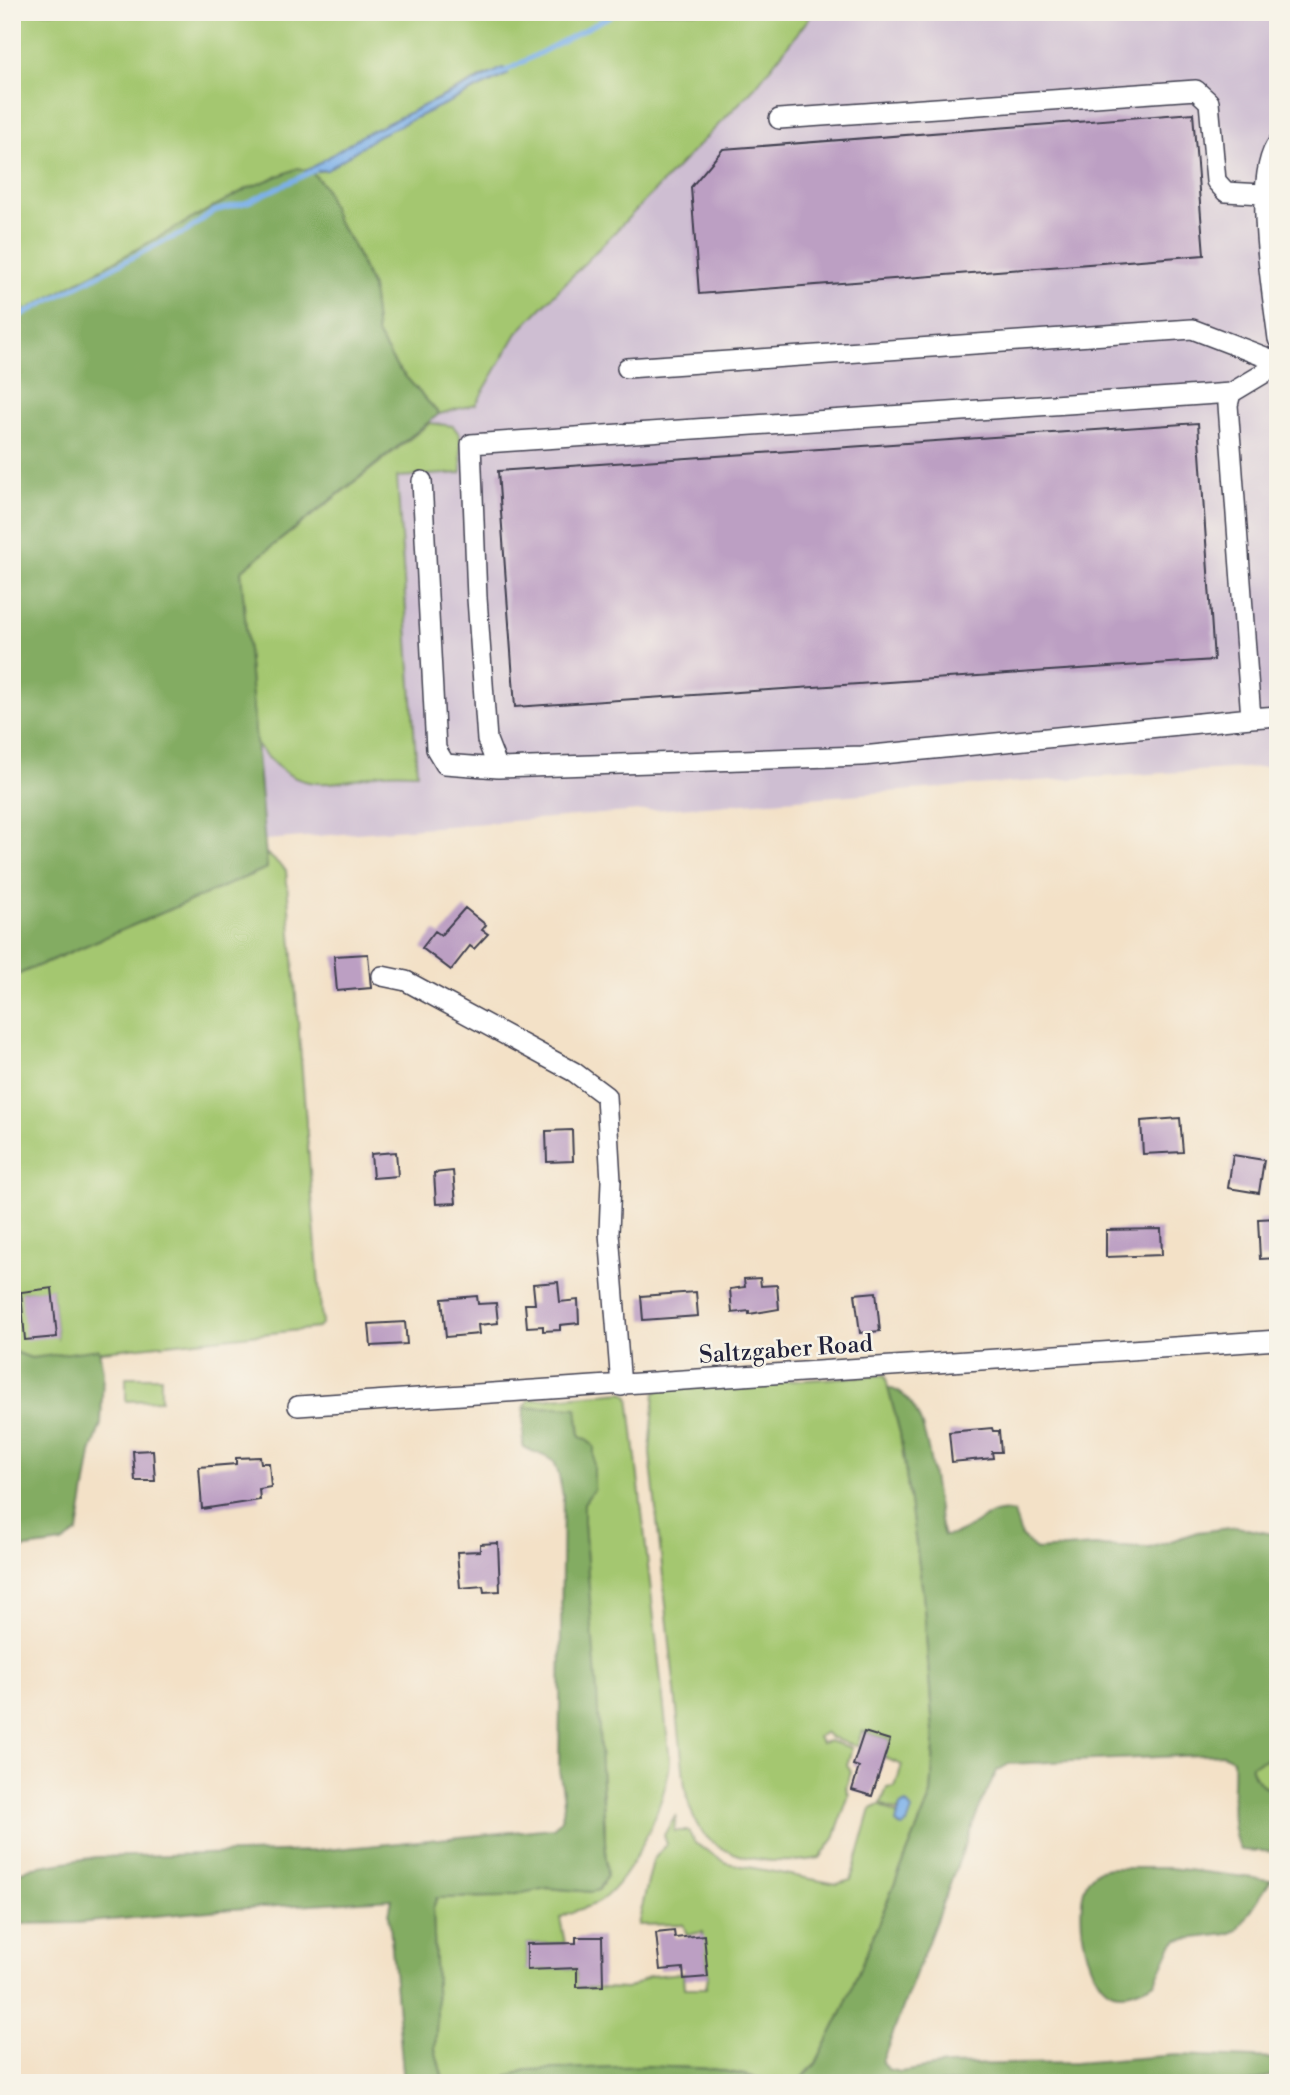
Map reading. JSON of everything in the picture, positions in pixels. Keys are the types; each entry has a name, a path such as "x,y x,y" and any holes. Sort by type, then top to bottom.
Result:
{"street":[{"path":"779,119 1196,90 1209,102 1216,181 1226,192 1263,194"},
{"path":"1278,143 1270,152 1263,194 1278,340"},
{"path":"627,368 1192,329 1278,363"},
{"path":"498,768 487,740 476,585 471,444 1231,393 1278,363"},
{"path":"1231,393 1228,405 1251,718"},
{"path":"422,481 436,750 445,764 498,768 862,756 1278,716"},
{"path":"382,976 406,981 573,1072 606,1097 611,1181 609,1233 621,1386"},
{"name":"Saltzgaber Road","path":"299,1406 1278,1340"}],"shaded area":[{"path":"814,12 1278,12 1278,766 991,784 265,840 241,571 439,414 476,404 517,333 755,87"}],"green space":[{"path":"12,12 814,12 755,87 517,333 476,404 439,414 396,366 377,334 372,287 352,243 337,221 324,186 312,172 327,170 379,135 507,75 505,69 484,76 363,135 310,169 294,174 12,318 12,314 25,307 12,308"},
{"path":"298,168 312,172 324,186 337,221 352,243 372,288 377,334 396,366 439,414 241,571 267,868 12,977 12,318 246,189"},
{"path":"430,423 453,426 460,435 462,470 461,473 397,477 417,773 384,773 322,783 295,778 283,771 256,744 241,571"},
{"path":"266,853 286,870 322,1323 318,1328 47,1357 31,1358 12,1351 12,977 267,868","holes":["52,1289 57,1337 22,1292"]},
{"path":"99,1349 103,1372 101,1424 91,1453 78,1532 62,1543 12,1550 12,1351 31,1358"},
{"path":"885,1375 900,1433 923,1593 934,1746 931,1795 842,2012 816,2064 796,2083 710,2069 641,2067 526,2070 508,2076 501,2083 444,2083 435,2049 437,2014 433,1909 437,1898 502,1897 546,1888 592,1892 604,1884 605,1824 584,1522 584,1503 594,1489 593,1447 580,1437 579,1424 554,1407 524,1408 529,1400 623,1392 629,1396 670,1761 655,1816 624,1874 600,1901 560,1918 565,1943 527,1944 527,1969 577,1968 578,1987 627,1989 650,1976 683,1973 684,1988 706,1988 708,1976 702,1932 687,1935 683,1924 638,1925 653,1860 667,1844 664,1835 676,1815 674,1831 688,1831 695,1843 727,1863 837,1884 851,1880 871,1809 880,1805 897,1814 899,1826 907,1824 900,1806 898,1811 881,1804 887,1788 895,1787 902,1765 884,1758 890,1740 862,1731 857,1746 830,1738 825,1732 818,1737 821,1743 829,1741 852,1748 847,1765 851,1772 846,1788 849,1795 834,1838 820,1858 788,1861 754,1859 723,1848 710,1840 699,1828 685,1787 650,1453 655,1393 661,1389"},
{"path":"126,1377 161,1377 161,1400 126,1401"},
{"path":"888,1388 903,1395 915,1409 923,1429 944,1536 963,1531 987,1516 1004,1511 1014,1513 1021,1536 1036,1550 1094,1546 1150,1548 1197,1532 1237,1527 1278,1535 1278,1755 1251,1765 1260,1783 1278,1793 1278,1852 1240,1850 1233,1817 1233,1759 1222,1754 1009,1764 997,1771 980,1806 882,2062 887,2069 900,2072 946,2065 1075,2063 1176,2055 1278,2059 1278,2074 1248,2083 796,2083 816,2064 842,2012 931,1795 934,1746 923,1593 900,1433"},
{"path":"524,1408 577,1408 580,1437 587,1439 594,1447 594,1489 584,1503 584,1522 607,1876 599,1890 592,1892 547,1888 502,1897 436,1898 433,1909 437,2014 435,2049 444,2083 404,2083 389,1914 392,1899 232,1909 77,1923 12,1924 12,1876 28,1868 96,1857 316,1851 553,1828 559,1823 564,1809 559,1770 563,1496 554,1462 523,1447"},
{"path":"1278,1755 1278,1793 1260,1783 1251,1764"},
{"path":"1110,1868 1170,1868 1271,1880 1238,1930 1228,1934 1178,1940 1171,1947 1155,1982 1135,1991 1119,1993 1103,1985 1094,1972 1083,1936 1081,1916 1086,1883 1095,1872"},
{"path":"647,2066 713,2069 783,2083 501,2083 508,2076 526,2070"}],"water":[{"path":"503,68 508,74 379,135 327,170 307,171 363,135"},
{"path":"906,1803 912,1810 907,1824 902,1827 896,1823 900,1806"}],"building":[{"path":"1193,113 1204,255 699,294 691,187 723,149"},
{"path":"1198,423 1214,660 515,707 498,471"},
{"path":"465,908 486,925 482,930 488,934 474,949 470,946 451,970 422,948 435,931 441,935"},
{"path":"368,954 371,988 337,991 334,956"},
{"path":"1180,1118 1183,1152 1143,1154 1141,1121"},
{"path":"572,1130 573,1161 547,1162 546,1131"},
{"path":"396,1152 398,1176 373,1178 371,1154"},
{"path":"1233,1155 1264,1160 1259,1193 1228,1188"},
{"path":"453,1171 456,1203 436,1204 434,1173"},
{"path":"1278,1218 1278,1258 1260,1259 1258,1219"},
{"path":"1161,1229 1162,1255 1106,1257 1106,1230"},
{"path":"760,1278 761,1286 777,1285 779,1309 749,1314 749,1311 732,1313 730,1289 745,1287 744,1279"},
{"path":"558,1282 560,1302 578,1300 579,1323 560,1325 560,1330 543,1331 543,1326 527,1327 525,1304 535,1304 533,1284"},
{"path":"52,1288 57,1337 25,1340 21,1292"},
{"path":"696,1292 698,1316 643,1320 641,1296"},
{"path":"876,1292 880,1331 860,1333 855,1294"},
{"path":"477,1296 478,1304 496,1303 498,1323 478,1325 479,1334 446,1337 442,1299"},
{"path":"405,1322 407,1344 371,1346 369,1324"},
{"path":"992,1428 993,1431 999,1431 1001,1452 992,1452 993,1458 952,1462 949,1432"},
{"path":"153,1450 155,1481 135,1481 133,1451"},
{"path":"260,1457 261,1463 269,1463 271,1487 259,1489 260,1500 202,1509 199,1467 236,1464 236,1458"},
{"path":"498,1543 500,1591 484,1592 483,1586 460,1588 457,1552 480,1551 480,1544"},
{"path":"864,1732 890,1740 872,1796 852,1790 859,1767 853,1765"},
{"path":"674,1931 675,1938 704,1935 708,1977 684,1979 683,1968 660,1970 656,1933"},
{"path":"576,1937 602,1937 603,1986 577,1987 577,1968 527,1970 527,1944 576,1943"}],"waterway":[{"path":"500,74 618,12"},
{"path":"12,320 186,232 214,211 248,202 315,170"}]}
